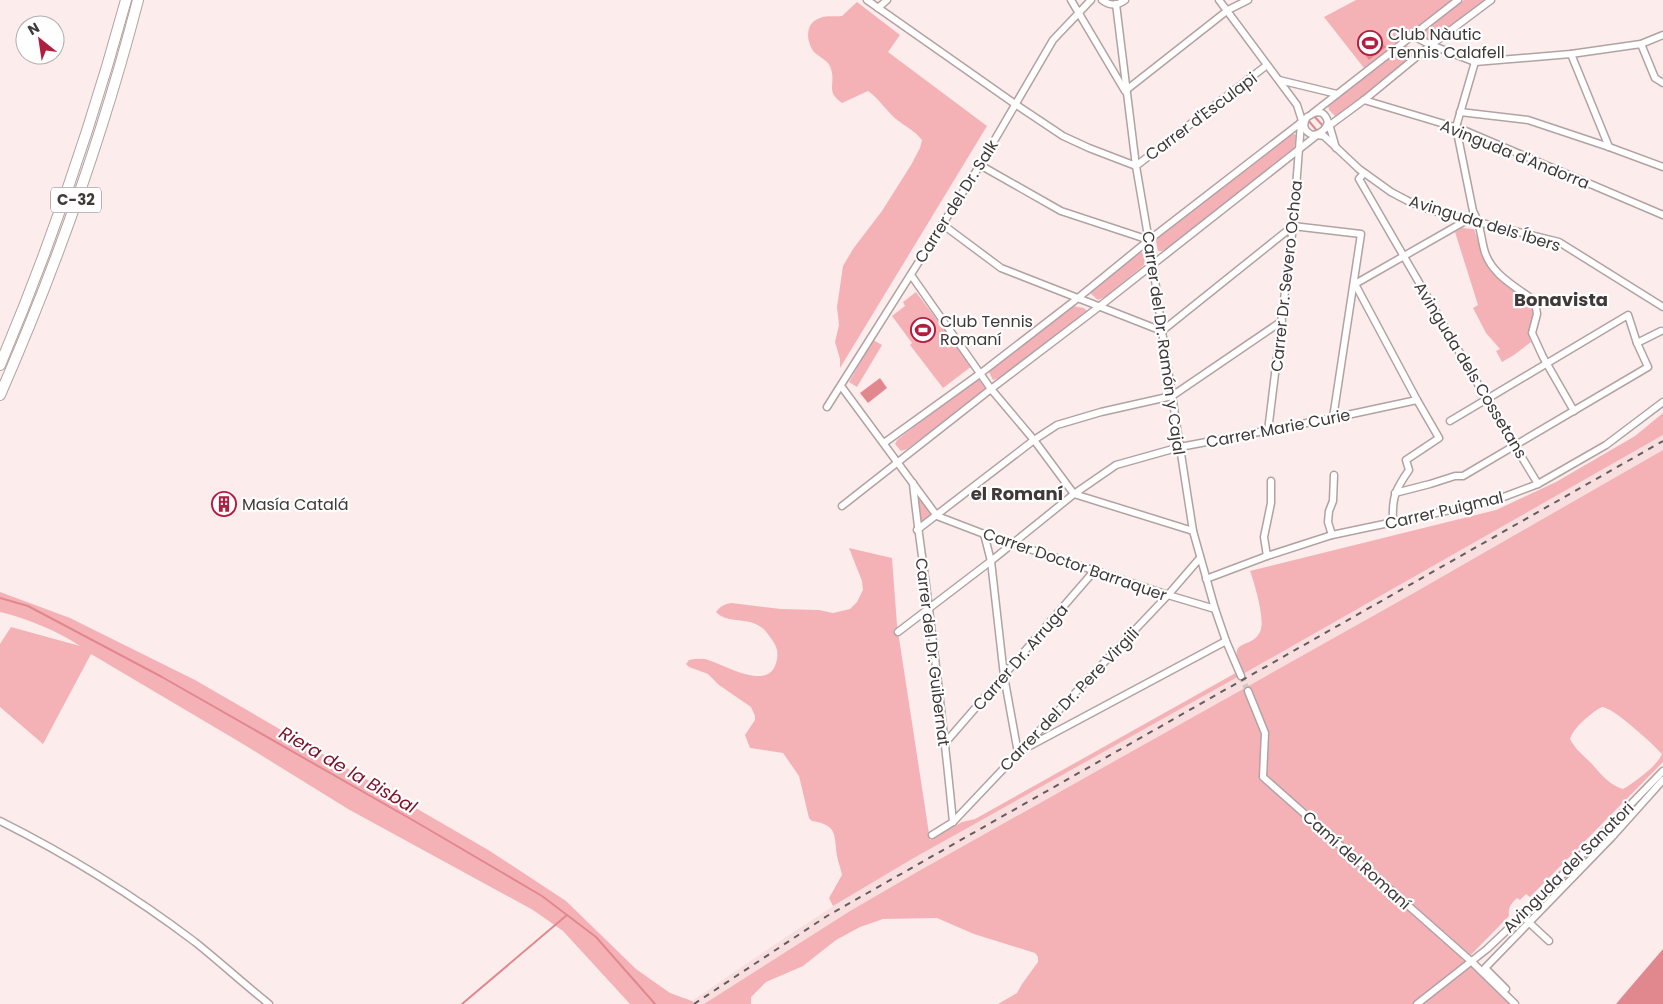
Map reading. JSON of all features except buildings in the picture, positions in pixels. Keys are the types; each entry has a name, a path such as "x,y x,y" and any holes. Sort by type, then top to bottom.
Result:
{"highway":[{"name":"C-32","path":"0,365 63,202 126,0"},
{"name":"C-32","path":"0,395 40,299 83,181 119,70 138,0"}],"street":[{"path":"867,0 1062,136 1136,166"},
{"path":"878,8 887,0"},
{"path":"1071,0 1126,91 1228,10 1248,0"},
{"name":"Carrer del Dr. Salk","path":"827,407 980,165 1053,40 1091,0"},
{"path":"1102,0 1109,4 1116,4 1125,0"},
{"path":"1219,0 1297,105 1310,116 1324,115 1322,130"},
{"path":"884,443 981,373 1458,0"},
{"path":"842,506 1491,0"},
{"name":"Carrer del Dr. Ramón y Cajal","path":"1116,4 1136,166 1150,240 1193,531 1215,609 1241,676"},
{"path":"1411,36 1475,62 1571,54 1640,44 1663,34"},
{"path":"1640,44 1655,78 1663,83"},
{"path":"1571,54 1609,147"},
{"path":"1475,62 1456,127 1473,211 1479,222 1484,251 1499,275 1535,301 1537,314 1532,334 1574,411"},
{"name":"Carrer d'Esculapi","path":"1136,166 1267,65"},
{"path":"1279,80 1337,94"},
{"name":"Avinguda d'Andorra","path":"1364,100 1456,127 1663,215"},
{"path":"1297,105 1308,112 1310,116"},
{"path":"1460,112 1528,120 1663,167"},
{"path":"1310,116 1305,129 1307,132 1322,130"},
{"name":"Carrer Dr. Severo Ochoa","path":"1268,431 1294,226 1299,151 1310,116"},
{"name":"Avinguda dels Íbers","path":"1322,130 1324,136 1364,173 1391,192 1408,201 1433,211 1559,242 1663,307"},
{"name":"Avinguda dels Íbers","path":"1322,130 1337,149"},
{"path":"980,165 1060,211 1150,240"},
{"name":"Avinguda dels Cossetans","path":"1364,173 1359,179 1538,484"},
{"path":"1355,284 1467,220"},
{"path":"942,224 1001,268 1162,331 1294,226 1361,234 1334,418"},
{"path":"911,275 991,389 1034,440 1074,494 1193,531"},
{"path":"1355,284 1439,438 1406,460 1410,470 1397,487 1392,503 1392,522"},
{"path":"1395,493 1455,476 1463,476 1648,367 1637,343 1628,315 1450,421"},
{"path":"917,530 1034,440 1057,425 1101,412 1172,396 1282,321"},
{"path":"1637,343 1661,331"},
{"path":"841,386 937,516"},
{"name":"Carrer Marie Curie","path":"898,632 991,561 1074,494 1116,465 1180,447 1334,418 1417,400"},
{"name":"Carrer Puigmal","path":"1206,579 1267,556 1332,535 1494,501 1538,484 1606,445 1663,402"},
{"path":"1332,535 1328,522 1328,511 1333,501 1334,474"},
{"path":"1267,556 1264,537 1271,503 1271,480"},
{"name":"Carrer del Dr. Guibernat","path":"913,482 917,530 929,608 953,822"},
{"name":"Carrer Doctor Barraquer","path":"937,516 984,534 1215,609"},
{"path":"984,534 991,561 1004,676 1018,752 1226,641"},
{"name":"Carrer del Dr. Pere Virgili","path":"932,835 953,822 1168,595 1200,558"},
{"name":"Carrer Dr. Arruga","path":"945,743 1096,570"},
{"name":"Camí del Romaní","path":"1248,691 1265,733 1263,777 1472,962 1515,1004"},
{"name":"Avinguda del Sanatori","path":"1417,1004 1472,962 1522,916 1656,783 1663,771"},
{"path":"1507,991 1485,968 1612,837 1656,783 1663,780"},
{"path":"1656,783 1663,791"},
{"path":"0,821 47,844 108,882 195,942 269,1004"},
{"path":"1522,916 1548,941"}],"shaded area":[{"name":"Club Nàutic Tennis Calafell","path":"1356,0 1452,0 1364,68 1324,17"},
{"path":"1464,0 1486,0 1431,42 1424,37 1422,33 1424,31"},
{"path":"857,2 900,35 888,52 987,126 840,368 840,359 835,342 839,325 837,307 843,266 853,249 882,211 911,165 922,140 895,118 868,91 842,103 837,99 832,91 830,66 812,49 808,39 811,24 823,17 842,16"},
{"path":"1379,39 1386,47 1369,60 1362,51"},
{"path":"1405,45 1421,51 1336,117 1329,110 1328,105"},
{"path":"1296,135 1294,150 1173,245 1158,251 1156,241 1158,236 1288,136"},
{"path":"1462,228 1474,229 1484,258 1492,271 1506,286 1525,298 1533,310 1529,332 1531,342 1502,362 1496,351 1500,349 1486,333 1473,308 1478,305 1455,232"},
{"path":"1141,252 1145,262 1143,266 1105,297 1098,300 1090,293 1090,291"},
{"name":"Club Tennis Romaní","path":"916,292 972,366 943,388 910,345 912,343 892,316 905,306 903,302"},
{"path":"1073,306 1084,308 1087,311 1002,377 993,380 988,370"},
{"path":"873,340 882,345 857,387 849,382"},
{"path":"880,378 887,388 868,403 860,393"},
{"path":"978,379 986,390 907,449 901,451 895,444 897,440"},
{"path":"1663,413 1663,435 1243,674 912,859 833,906 829,898 842,875 837,858 835,837 831,828 809,818 799,776 783,753 750,748 745,735 755,720 751,707 719,685 708,674 686,664 689,660 703,659 743,674 762,676 770,673 777,660 777,650 764,629 750,622 728,619 716,612 719,608 731,603 781,609 819,610 833,613 850,609 857,602 863,590 862,581 849,548 892,558 897,625 930,840 962,822 975,819 1241,670 1237,659 1238,648 1256,638 1260,632 1262,619 1250,571 1496,510 1556,482 1635,436"},
{"path":"1663,435 1663,450 1412,594 917,872 850,911 704,1004 695,1004 692,1001 841,901 912,859 1243,674"},
{"path":"1663,450 1663,762 1530,897 1526,894 1520,900 1517,898 1513,902 1510,906 1509,916 1465,961 1512,1004 998,1004 1017,993 1038,962 1038,957 1035,953 974,934 937,918 883,919 860,927 836,940 803,966 766,982 751,997 751,1004 704,1004 850,911 917,872 1412,594","holes":["1602,707 1633,727 1662,754 1651,768 1623,789 1605,778 1570,739 1575,730 1588,716"]},
{"path":"917,498 933,512 931,517 921,522 918,520"},
{"path":"0,592 70,618 195,680 490,851 566,901 636,969 670,993 692,1001 695,1004 630,1004 563,931 533,910 348,809 91,654 43,744 0,707 0,644 11,627 80,646 42,626 0,612"},
{"path":"1663,949 1663,1004 1616,1004 1621,998"}],"waterway":[{"path":"1314,116 1324,127"},
{"path":"1308,120 1318,132"},
{"name":"Riera de la Bisbal","path":"0,598 28,606 162,677 542,896 596,937 655,1004"},
{"path":"462,1004 567,915"}],"tunnel":[{"path":"1241,676 1248,691"}],"railway":[{"path":"694,1004 827,916 1663,441"}],"place":[{"name":"Club Nàutic Tennis Calafell","path":"1370,43"},
{"name":"Club Tennis Romaní","path":"923,330"},
{"name":"Masía Catalá","path":"224,504"}],"district":[{"name":"Bonavista","path":"1561,300"},
{"name":"el Romaní","path":"1017,494"}]}
